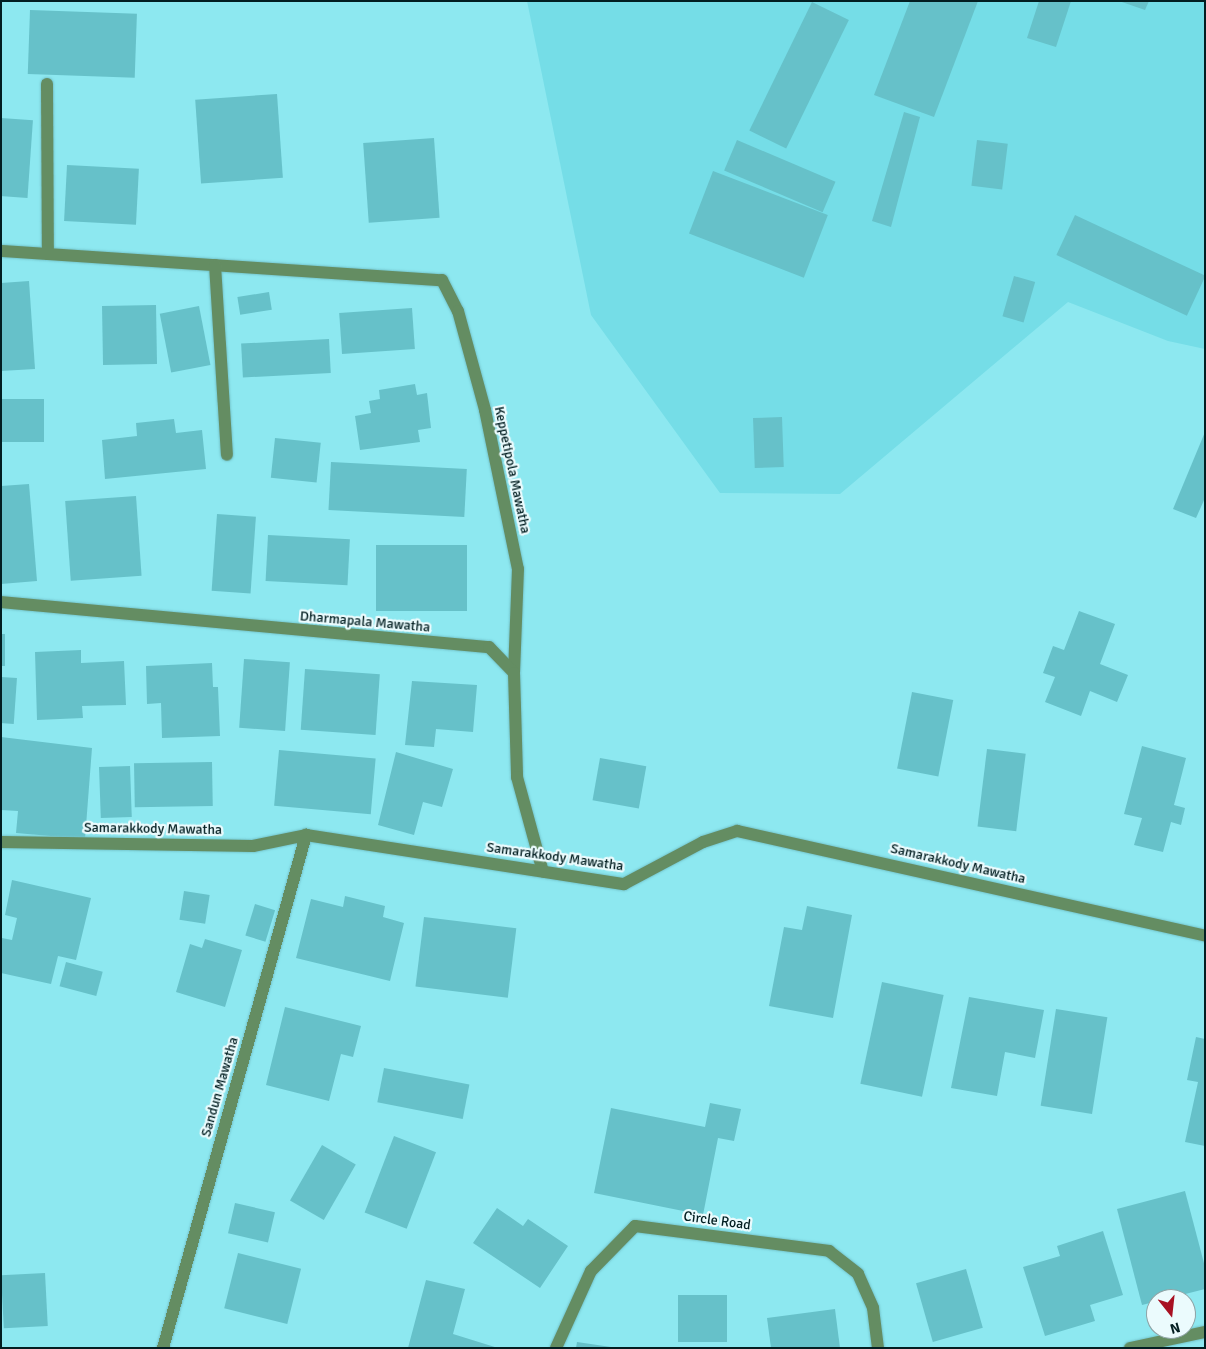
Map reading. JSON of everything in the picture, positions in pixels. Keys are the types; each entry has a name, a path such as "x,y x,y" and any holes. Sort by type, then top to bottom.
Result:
{"street":[{"path":"47,84 48,254"},
{"path":"1,252 215,265 227,455"},
{"name":"Keppetipola Mawatha","path":"215,265 442,280 460,320 518,569 514,673"},
{"name":"Dharmapala Mawatha","path":"1,602 489,648 514,673"},
{"path":"514,673 517,777 544,872"},
{"name":"Samarakkody Mawatha","path":"1,842 252,846 306,834 624,884 703,842 737,831 1205,936"},
{"name":"Sandun Mawatha","path":"163,1348 306,834"},
{"name":"Circle Road","path":"556,1348 591,1271 635,1226 829,1251 858,1274 873,1308 878,1348"},
{"path":"1130,1348 1205,1332"}],"shaded area":[{"path":"527,1 1205,1 1205,349 1168,341 1068,302 840,494 720,493 591,315"}],"building":[{"path":"910,1 978,1 934,117 874,95"},
{"path":"1039,1 1071,1 1056,47 1027,38"},
{"path":"1119,1 1149,1 1145,10"},
{"path":"812,2 849,20 786,149 749,131"},
{"path":"30,10 137,14 135,78 28,74"},
{"path":"277,94 283,178 201,184 195,100"},
{"path":"904,112 920,117 891,227 872,221"},
{"path":"1,118 33,120 27,198 1,196"},
{"path":"434,138 440,218 369,223 363,143"},
{"path":"737,140 835,182 823,212 724,170"},
{"path":"977,140 1008,144 1002,189 971,186"},
{"path":"67,165 139,169 136,225 64,221"},
{"path":"713,171 828,215 804,278 689,234"},
{"path":"1075,215 1205,276 1187,316 1056,255"},
{"path":"1014,276 1035,282 1024,322 1002,316"},
{"path":"29,281 35,369 1,371 1,283"},
{"path":"269,292 272,310 240,315 237,297"},
{"path":"156,305 157,364 103,365 102,306"},
{"path":"199,306 210,365 171,373 160,314"},
{"path":"412,308 415,349 342,354 339,313"},
{"path":"329,339 331,373 243,378 241,344"},
{"path":"415,384 417,395 427,393 431,428 418,430 420,442 360,450 355,416 371,413 369,401 380,399 379,390"},
{"path":"1,399 44,399 44,442 1,442"},
{"path":"782,417 784,467 755,468 753,418"},
{"path":"174,419 176,433 202,430 206,469 105,479 102,440 137,436 136,423"},
{"path":"1205,432 1205,498 1196,518 1173,509"},
{"path":"275,438 321,443 317,483 271,478"},
{"path":"331,462 467,469 464,517 328,510"},
{"path":"29,484 37,581 1,584 1,486"},
{"path":"136,496 142,576 71,581 65,501"},
{"path":"217,514 256,517 251,594 212,591"},
{"path":"268,535 350,539 347,585 266,581"},
{"path":"376,545 467,545 467,611 376,611"},
{"path":"1079,611 1115,624 1100,664 1128,675 1117,702 1090,691 1081,716 1045,702 1055,677 1043,673 1053,646 1064,650"},
{"path":"1,634 5,634 5,666 1,666"},
{"path":"81,650 81,663 124,661 126,705 82,706 83,718 37,720 35,652"},
{"path":"244,659 290,662 285,731 239,728"},
{"path":"212,663 213,687 218,687 220,736 162,738 161,703 147,704 146,666"},
{"path":"305,669 380,674 376,735 301,730"},
{"path":"1,677 17,678 14,724 1,723"},
{"path":"412,681 477,685 473,732 436,729 434,747 405,745"},
{"path":"912,692 953,700 938,777 897,769"},
{"path":"1,737 92,748 85,839 16,833 18,811 1,810"},
{"path":"1142,746 1186,758 1174,805 1185,808 1181,825 1171,822 1163,852 1134,845 1142,818 1124,814"},
{"path":"987,749 1026,754 1016,831 977,826"},
{"path":"279,750 376,758 371,814 274,806"},
{"path":"396,752 453,769 442,807 423,802 414,835 378,825"},
{"path":"600,758 646,766 639,809 593,800"},
{"path":"212,762 213,806 135,807 134,763"},
{"path":"130,766 132,817 101,818 99,767"},
{"path":"12,880 91,898 76,960 58,956 51,984 1,973 2,938 12,940 17,918 5,915"},
{"path":"184,891 210,895 205,924 179,920"},
{"path":"345,896 385,906 383,917 404,923 390,981 296,958 311,899 343,907"},
{"path":"255,904 275,910 265,942 245,936"},
{"path":"807,906 852,915 833,1018 769,1006 784,927 802,930"},
{"path":"424,917 516,928 508,998 415,986"},
{"path":"205,939 242,950 225,1007 176,992 190,944 202,948"},
{"path":"66,962 103,972 96,996 60,986"},
{"path":"882,982 944,995 922,1097 860,1084"},
{"path":"969,997 1044,1010 1035,1058 1005,1052 997,1096 951,1088"},
{"path":"285,1007 361,1026 353,1057 341,1054 329,1101 266,1085"},
{"path":"1056,1009 1107,1017 1092,1114 1041,1106"},
{"path":"1196,1037 1205,1039 1205,1146 1185,1142 1198,1082 1187,1080"},
{"path":"384,1068 469,1085 463,1119 377,1102"},
{"path":"710,1103 741,1109 734,1141 718,1138 703,1215 594,1193 611,1108 705,1127"},
{"path":"394,1136 436,1152 407,1229 365,1213"},
{"path":"322,1145 356,1164 324,1220 290,1200"},
{"path":"1185,1191 1205,1267 1205,1289 1196,1291 1196,1289 1146,1289 1146,1304 1142,1305 1117,1209"},
{"path":"235,1203 275,1212 268,1242 228,1233"},
{"path":"497,1208 523,1226 528,1219 568,1246 540,1288 473,1243"},
{"path":"1103,1231 1123,1295 1090,1305 1095,1321 1045,1336 1023,1267 1060,1256 1057,1246"},
{"path":"238,1253 301,1269 287,1324 224,1308"},
{"path":"966,1269 983,1328 933,1342 916,1283"},
{"path":"45,1273 48,1326 4,1328 1,1275"},
{"path":"426,1280 465,1289 453,1334 498,1348 408,1348"},
{"path":"678,1295 727,1295 727,1342 678,1342"},
{"path":"835,1309 840,1348 771,1348 767,1318"},
{"path":"577,1342 611,1347 611,1348 576,1348"}]}
